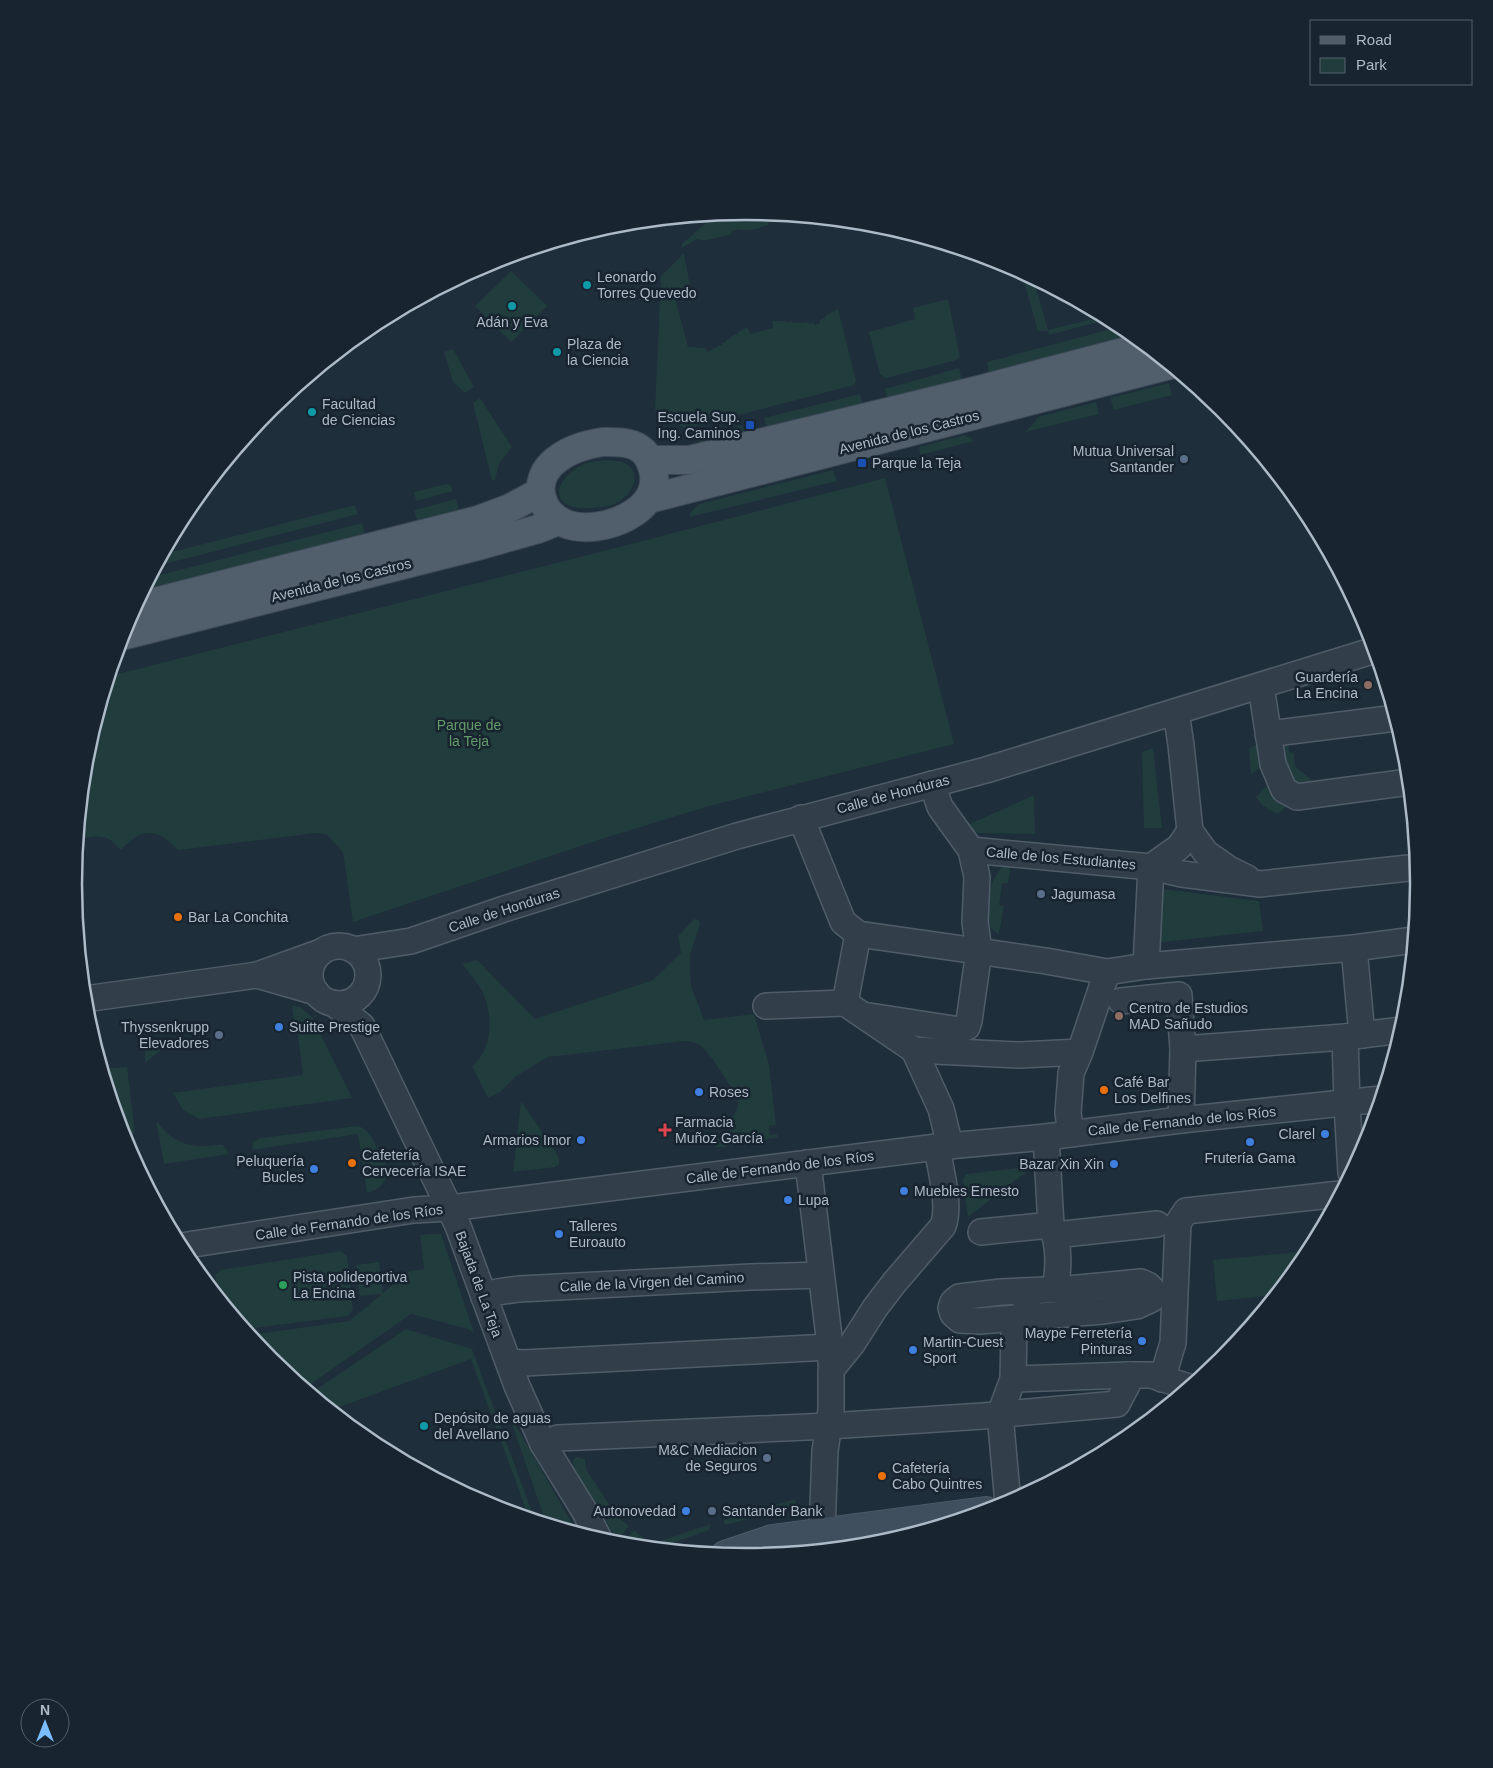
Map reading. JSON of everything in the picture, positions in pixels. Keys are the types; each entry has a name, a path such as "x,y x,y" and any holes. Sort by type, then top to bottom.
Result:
{"main road":[{"name":"Avenida de los Castros","path":"650,460 689,460 978,390 1138,348"},
{"name":"Avenida de los Castros","path":"650,499 1163,367"},
{"path":"602,442 621,442 639,447 650,460 655,476 655,486 650,499 624,520 602,526 572,526 558,521 548,511 540,492 545,473 555,460 576,447 602,442"},
{"name":"Avenida de los Castros","path":"144,605 478,520 510,508 540,492"},
{"name":"Avenida de los Castros","path":"132,634 474,547 538,529 558,521"},
{"path":"746,1548 772,1539 952,1515"}],"street":[{"name":"Calle de Honduras","path":"353,950 411,942 504,909 737,836 986,770 1368,652"},
{"path":"1261,686 1273,764 1284,790 1297,797 1403,783"},
{"path":"1176,712 1190,831 1206,853 1229,869 1260,884"},
{"path":"1268,734 1390,719"},
{"path":"766,1006 854,1009 960,1030 966,1027 969,1021 979,951 975,922 977,877 971,850 940,807 932,784"},
{"path":"801,818 843,922 858,934 1107,972 1146,966 1354,948 1408,941"},
{"name":"Calle de los Estudiantes","path":"1151,867 1179,847 1190,831"},
{"name":"Calle de los Estudiantes","path":"971,850 1151,867 1182,874 1260,884 1410,868"},
{"path":"1146,966 1151,867"},
{"path":"854,1009 858,934"},
{"name":"Calle de Honduras","path":"366,984 411,942"},
{"path":"92,998 257,975 332,947 343,946 353,950 362,957 368,967 366,984 350,1002 325,998 257,975"},
{"path":"1350,1160 1347,1104 1354,1036 1354,948"},
{"path":"322,952 314,960 310,971 311,979 325,998"},
{"path":"1071,1134 1068,1113 1071,1073 1107,972"},
{"name":"Bajada de La Teja","path":"362,1026 366,984"},
{"path":"1121,1001 1179,995 1183,1048 1181,1120"},
{"name":"Bajada de La Teja","path":"325,998 362,1026 458,1226 517,1386 543,1444 594,1530"},
{"path":"509,1362 831,1359 852,1344 875,1308 946,1220 941,1109 914,1050 854,1009"},
{"path":"1183,1048 1354,1036 1394,1031"},
{"path":"914,1050 1020,1055 1080,1052"},
{"name":"Calle de Fernando de los Ríos","path":"189,1245 414,1210 450,1208 943,1147 1374,1100"},
{"path":"1007,1494 1000,1414 1013,1379 1014,1328 1046,1289 1058,1265 1053,1230 1046,1137"},
{"path":"808,1163 831,1359 831,1410 825,1451 822,1532"},
{"path":"1162,1379 1173,1343 1178,1223 1186,1211 1333,1195"},
{"path":"981,1232 1157,1224"},
{"name":"Calle de la Virgen del Camino","path":"484,1298 497,1292 519,1288 751,1276 821,1275"},
{"path":"1141,1282 1152,1289 1152,1299 1137,1306 1103,1311 1022,1317 979,1321 960,1320 953,1314 951,1308 953,1302 959,1297 1141,1282"},
{"path":"543,1444 558,1438 829,1426 1117,1404 1129,1375"},
{"path":"1013,1379 1151,1375 1182,1385"}],"green space":[{"path":"768,220 769,225 752,230 739,229 731,232 731,234 713,239 697,239 682,248 682,244 708,221"},
{"path":"684,253 690,286 674,294 688,347 705,348 707,352 722,345 721,343 726,342 726,340 743,329 748,328 750,334 773,328 772,321 787,321 787,323 792,321 793,323 808,322 815,325 820,323 820,320 825,318 825,316 838,309 856,381 854,385 685,429 664,413 655,410 661,276"},
{"path":"511,271 547,306 511,342 475,306"},
{"path":"1024,281 1035,286 1048,330 1094,319 1099,322 1049,335 1048,331 1038,331"},
{"path":"948,299 960,357 954,361 890,377 885,378 880,374 869,332 915,319 913,308"},
{"path":"1110,329 1124,338 989,373 987,362"},
{"path":"453,349 474,387 465,393 453,382 444,352"},
{"path":"959,368 962,380 888,400 885,389"},
{"path":"1169,383 1172,395 1114,410 1110,398"},
{"path":"860,394 863,406 767,430 764,418"},
{"path":"480,398 512,447 499,464 495,480 492,481 473,403"},
{"path":"1096,402 1099,414 1025,432 1038,417"},
{"path":"742,425 746,437 701,448 698,437"},
{"path":"965,435 974,441 920,455 919,447"},
{"path":"607,460 622,462 633,470 634,482 624,498 611,505 588,508 571,506 561,499 560,487 568,475 587,463"},
{"path":"833,470 837,481 690,517 690,513 699,504"},
{"name":"Parque de la Teja","path":"885,478 954,744 706,807 611,836 353,922 343,852 327,835 316,833 178,850 163,837 149,833 136,837 121,850 111,840 106,838 84,838 95,754 105,712 117,674"},
{"path":"446,484 450,485 453,491 416,501 414,492"},
{"path":"456,499 459,510 417,520 414,510"},
{"path":"355,505 358,514 165,564 171,552"},
{"path":"362,523 365,534 151,589 159,575"},
{"path":"1263,740 1266,762 1251,775 1249,749"},
{"path":"1288,741 1289,752 1294,753 1295,767 1312,780 1306,787 1299,787 1287,776 1284,745"},
{"path":"1153,748 1162,828 1144,828 1142,752"},
{"path":"1270,782 1289,805 1277,814 1263,806 1256,797"},
{"path":"1034,795 1035,834 978,833 973,830 970,824"},
{"path":"1011,861 1008,883 1002,883 999,905 1004,906 999,934 989,926 985,913 986,905 995,877 1005,864"},
{"path":"1155,888 1259,901 1263,931 1154,943"},
{"path":"694,919 699,920 700,924 690,955 691,986 704,1020 754,1014 769,1065 776,1125 769,1126 770,1135 777,1134 778,1138 755,1140 755,1143 715,1147 716,1140 734,1128 729,1120 737,1108 737,1099 722,1073 704,1049 696,1043 685,1041 548,1057 516,1076 500,1092 488,1098 472,1066 484,1051 487,1042 489,1032 488,1012 481,989 462,964 477,960 535,1019 653,980 681,953 678,936"},
{"path":"292,1006 300,1007 312,1017 352,1098 199,1119 183,1110 173,1093 303,1075 296,1019 294,1019"},
{"path":"152,1035 153,1042 166,1040 167,1045 145,1063 145,1036"},
{"path":"127,1067 135,1133 131,1133 109,1069"},
{"path":"521,1101 558,1156 559,1165 556,1167 513,1172"},
{"path":"156,1120 165,1131 182,1142 195,1146 223,1145 229,1154 164,1164"},
{"path":"362,1127 370,1135 383,1158 387,1173 379,1188 367,1193 358,1134 252,1150 254,1142 261,1138"},
{"path":"1034,1166 968,1217 963,1180 966,1174"},
{"path":"441,1234 474,1333 468,1329 411,1314 310,1384 258,1334 349,1321 382,1294 360,1296 356,1265 379,1262 383,1293 404,1275 404,1272 424,1269 420,1235"},
{"name":"Pista polideportiva La Encina","path":"341,1251 347,1256 353,1309 348,1316 253,1328 216,1283 215,1275 221,1270"},
{"path":"1300,1252 1267,1296 1217,1301 1213,1260"},
{"path":"406,1329 472,1349 532,1513 526,1510 471,1359 338,1407 316,1389"},
{"path":"508,1412 573,1524 544,1516"},
{"path":"576,1457 585,1459 586,1469 610,1506 601,1515 573,1467 573,1460"},
{"path":"795,1499 797,1507 725,1525 724,1520"},
{"path":"612,1513 629,1526 621,1536 617,1535 613,1534 606,1521"},
{"path":"711,1524 709,1530 672,1543 658,1542"},
{"path":"634,1530 646,1540 629,1537"}],"place":[{"name":"Leonardo Torres Quevedo","path":"587,285"},
{"name":"Adán y Eva","path":"512,306"},
{"name":"Plaza de la Ciencia","path":"557,352"},
{"name":"Facultad de Ciencias","path":"312,412"},
{"name":"Escuela Sup. Ing. Caminos","path":"750,425"},
{"name":"Mutua Universal Santander","path":"1184,459"},
{"name":"Parque la Teja","path":"862,463"},
{"name":"Guardería La Encina","path":"1368,685"},
{"name":"Jagumasa","path":"1041,894"},
{"name":"Bar La Conchita","path":"178,917"},
{"name":"Centro de Estudios MAD Sañudo","path":"1119,1016"},
{"name":"Suitte Prestige","path":"279,1027"},
{"name":"Thyssenkrupp Elevadores","path":"219,1035"},
{"name":"Café Bar Los Delfines","path":"1104,1090"},
{"name":"Roses","path":"699,1092"},
{"name":"Farmacia Muñoz García","path":"665,1130"},
{"name":"Clarel","path":"1325,1134"},
{"name":"Armarios Imor","path":"581,1140"},
{"name":"Frutería Gama","path":"1250,1142"},
{"name":"Cafetería Cervecería ISAE","path":"352,1163"},
{"name":"Bazar Xin Xin","path":"1114,1164"},
{"name":"Peluquería Bucles","path":"314,1169"},
{"name":"Muebles Ernesto","path":"904,1191"},
{"name":"Lupa","path":"788,1200"},
{"name":"Talleres Euroauto","path":"559,1234"},
{"name":"Pista polideportiva La Encina","path":"283,1285"},
{"name":"Maype Ferretería Pinturas","path":"1142,1341"},
{"name":"Martin-Cuest Sport","path":"913,1350"},
{"name":"Depósito de aguas del Avellano","path":"424,1426"},
{"name":"M&C Mediacion de Seguros","path":"767,1458"},
{"name":"Cafetería Cabo Quintres","path":"882,1476"},
{"name":"Autonovedad","path":"686,1511"},
{"name":"Santander Bank","path":"712,1511"}]}
